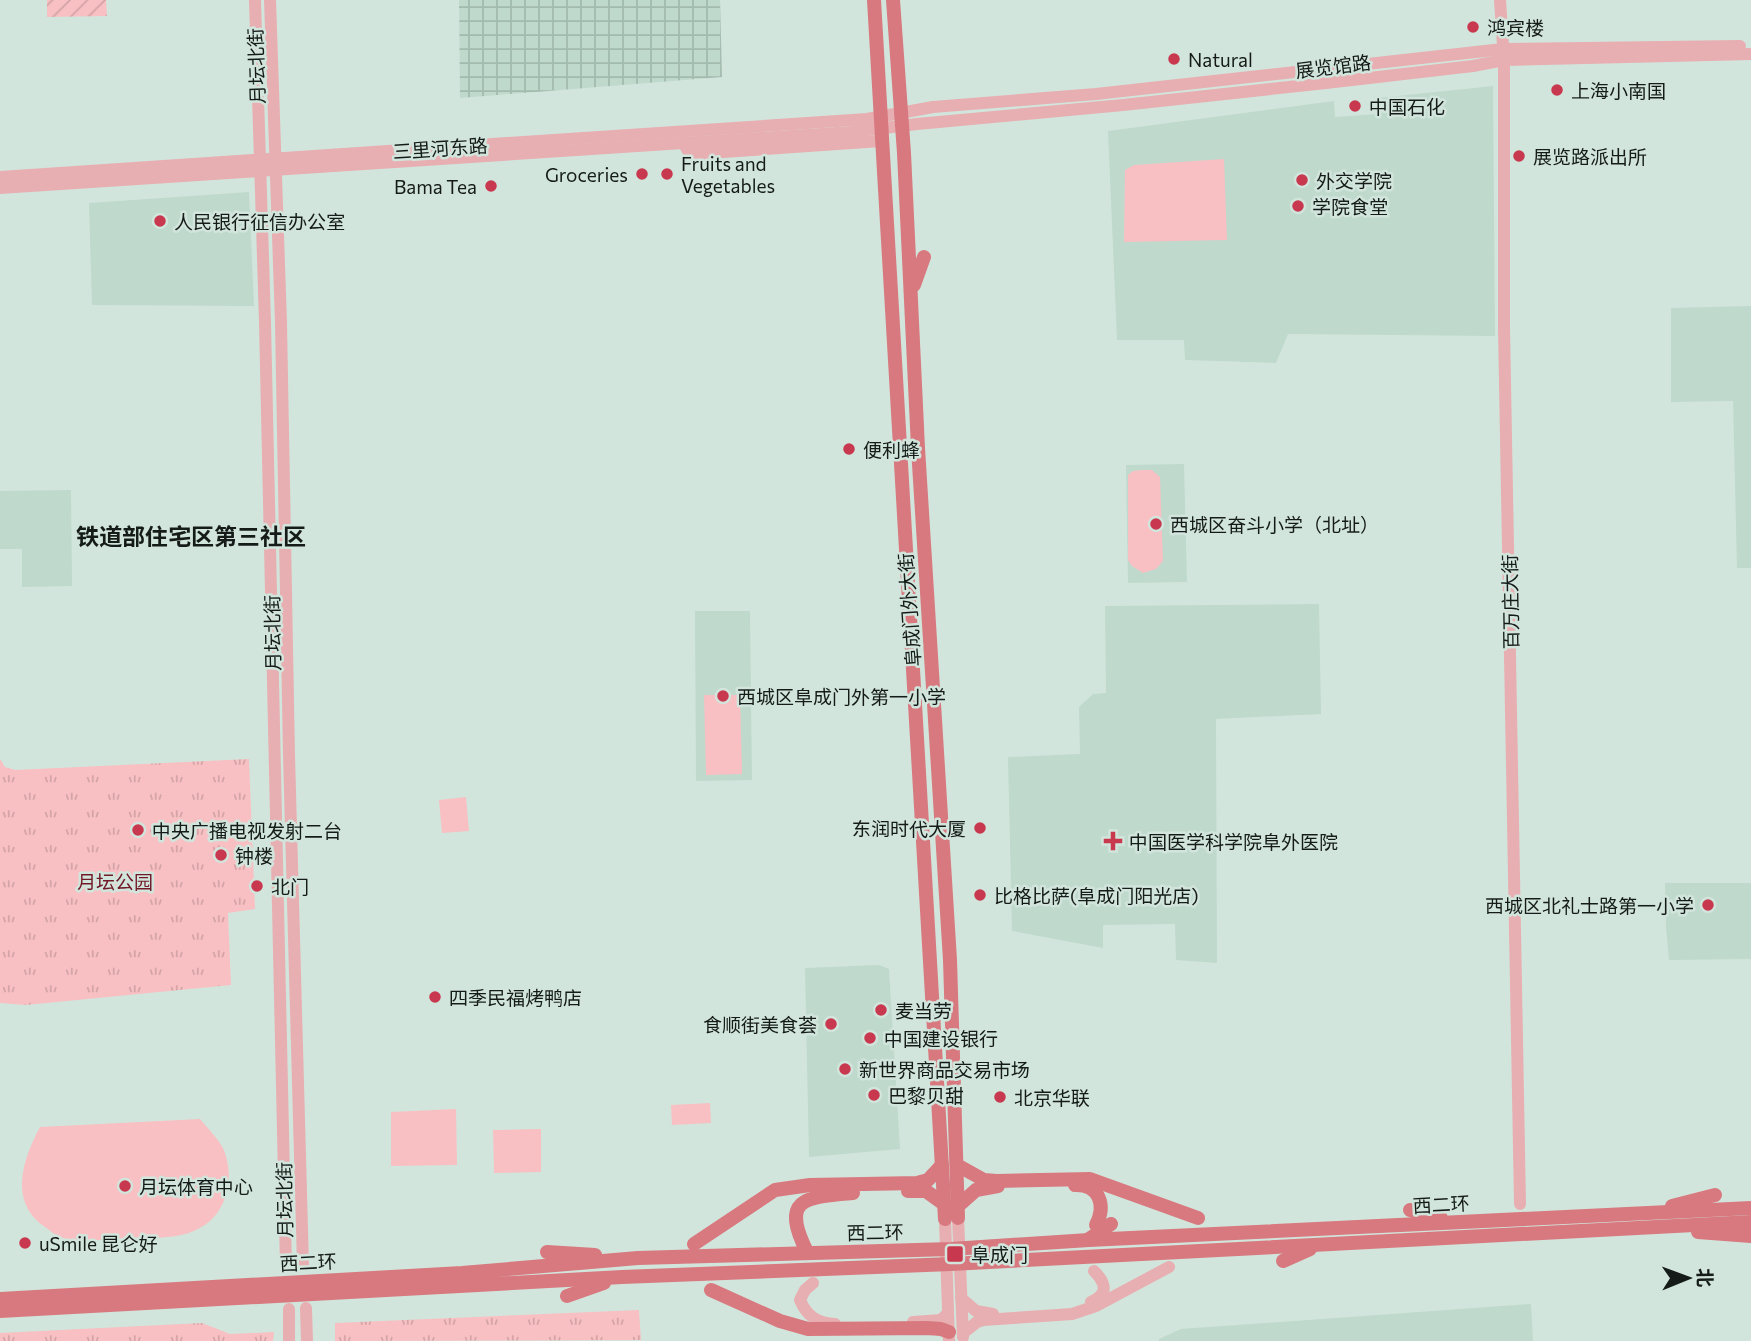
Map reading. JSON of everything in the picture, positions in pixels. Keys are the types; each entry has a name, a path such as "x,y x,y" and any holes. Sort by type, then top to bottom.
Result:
{"highway":[{"name":"阜成门外大街","path":"874,0 880,129 951,1212"},
{"name":"阜成门外大街","path":"893,0 912,292 918,461 950,960 949,1165"},
{"path":"912,292 924,257"},
{"path":"694,1244 775,1190 810,1185 917,1183 928,1180 949,1165 984,1180 1090,1179 1198,1218"},
{"path":"807,1252 796,1229 796,1213 799,1207 814,1197 918,1190 926,1191 951,1212 968,1195 983,1187 1081,1185 1094,1191 1101,1201 1101,1215 1096,1225"},
{"path":"1637,1221 1715,1195"},
{"name":"西二环","path":"0,1299 464,1280 622,1277 1319,1246 1637,1221 1751,1208"},
{"path":"1410,1210 1455,1222"},
{"path":"1637,1221 1751,1236"},
{"name":"西二环","path":"0,1311 464,1280 638,1258 951,1249 1455,1222 1751,1222"},
{"path":"1089,1240 1111,1224"},
{"path":"1283,1261 1319,1246"},
{"path":"547,1252 638,1258"},
{"path":"567,1296 622,1277"},
{"path":"711,1290 780,1321 808,1329 927,1328 941,1329 956,1337"}],"main road":[{"name":"月坛北街","path":"255,0 286,1266"},
{"name":"月坛北街","path":"270,0 282,336 288,727 303,1265"},
{"name":"百万庄大街","path":"1500,0 1503,54 1504,328 1520,1204"},
{"name":"展览馆路","path":"901,120 916,110 1096,94 1362,63 1503,54 1751,46"},
{"name":"展览馆路","path":"901,120 917,124 1326,83 1473,66 1503,54 1751,54"},
{"path":"880,129 901,120"},
{"name":"三里河东路","path":"275,164 684,144 880,129"},
{"name":"三里河东路","path":"0,177 260,165 880,129"},
{"name":"三里河东路","path":"0,188 260,165"},
{"path":"951,1212 954,1282 948,1313 956,1337"},
{"path":"956,1337 983,1320 1072,1314 1096,1306 1169,1267"},
{"path":"954,1282 961,1298 976,1311 990,1314 1068,1310 1099,1298 1104,1289 1102,1279 1094,1271"},
{"path":"813,1283 805,1290 800,1300 809,1315 818,1321 831,1324 933,1321 941,1320 948,1313"},
{"path":"956,1337 961,1298"},
{"path":"306,1308 307,1341"},
{"path":"289,1309 289,1341"}],"shaded area":[{"path":"459,0 720,0 722,77 460,98"},
{"name":"外交学院","path":"1493,86 1495,336 1288,334 1276,363 1185,360 1184,340 1117,340 1108,131 1334,101 1335,117 1378,114 1378,98"},
{"path":"249,192 254,306 92,305 89,203"},
{"path":"1751,306 1751,568 1737,568 1733,401 1671,402 1671,308"},
{"name":"西城区奋斗小学（北址）","path":"1184,464 1187,582 1128,583 1126,465"},
{"path":"71,490 72,586 22,587 22,549 0,549 0,491"},
{"name":"中国医学科学院阜外医院","path":"1319,604 1321,714 1216,719 1217,963 1176,960 1175,924 1103,925 1103,948 1012,931 1008,757 1080,754 1079,707 1093,694 1106,693 1105,606"},
{"name":"西城区阜成门外第一小学","path":"695,611 750,611 752,780 696,781"},
{"name":"西城区北礼士路第一小学","path":"1665,883 1751,883 1751,959 1669,960"},
{"name":"新世界商品交易市场","path":"879,965 889,969 900,1149 809,1157 805,968"},
{"path":"1531,1304 1533,1341 1159,1341 1181,1329"}],"green space":[{"path":"47,0 106,0 107,16 47,17"},
{"path":"1224,159 1227,240 1124,242 1125,170 1134,165"},
{"path":"1152,470 1160,477 1163,561 1156,569 1143,573 1128,560 1128,475"},
{"path":"704,695 740,695 742,774 706,775"},
{"name":"月坛公园","path":"0,759 5,767 15,770 249,759 255,909 228,913 231,985 26,1005 0,1003"},
{"path":"466,797 469,831 442,833 439,800"},
{"path":"710,1103 711,1123 672,1125 671,1105"},
{"path":"456,1109 457,1165 391,1166 391,1112"},
{"name":"月坛体育中心","path":"200,1119 223,1149 229,1176 221,1208 214,1217 196,1230 162,1237 70,1239 58,1236 45,1227 33,1217 26,1205 22,1180 24,1166 40,1127"},
{"path":"541,1129 541,1172 494,1173 493,1130"},
{"path":"639,1310 641,1340 335,1341 335,1323"},
{"path":"202,1323 230,1334 274,1332 273,1341 0,1341 0,1333"}],"place":[{"name":"鸿宾楼","path":"1473,27"},
{"name":"Natural","path":"1174,59"},
{"name":"上海小南国","path":"1557,90"},
{"name":"中国石化","path":"1355,106"},
{"name":"展览路派出所","path":"1519,156"},
{"name":"Groceries","path":"642,174"},
{"name":"Fruits and Vegetables","path":"667,174"},
{"name":"外交学院","path":"1302,180"},
{"name":"Bama Tea","path":"491,186"},
{"name":"学院食堂","path":"1298,206"},
{"name":"人民银行征信办公室","path":"160,221"},
{"name":"便利蜂","path":"849,449"},
{"name":"西城区奋斗小学（北址）","path":"1156,524"},
{"name":"西城区阜成门外第一小学","path":"723,696"},
{"name":"东润时代大厦","path":"980,828"},
{"name":"中央广播电视发射二台","path":"138,830"},
{"name":"中国医学科学院阜外医院","path":"1113,841"},
{"name":"钟楼","path":"221,855"},
{"name":"北门","path":"257,886"},
{"name":"比格比萨(阜成门阳光店)","path":"980,895"},
{"name":"西城区北礼士路第一小学","path":"1708,905"},
{"name":"四季民福烤鸭店","path":"435,997"},
{"name":"麦当劳","path":"881,1010"},
{"name":"食顺街美食荟","path":"831,1024"},
{"name":"中国建设银行","path":"870,1038"},
{"name":"新世界商品交易市场","path":"845,1069"},
{"name":"巴黎贝甜","path":"874,1095"},
{"name":"北京华联","path":"1000,1097"},
{"name":"月坛体育中心","path":"125,1186"},
{"name":"uSmile 昆仑好","path":"25,1243"},
{"name":"阜成门","path":"955,1254"}],"district":[{"name":"铁道部住宅区第三社区","path":"191,536"}]}
